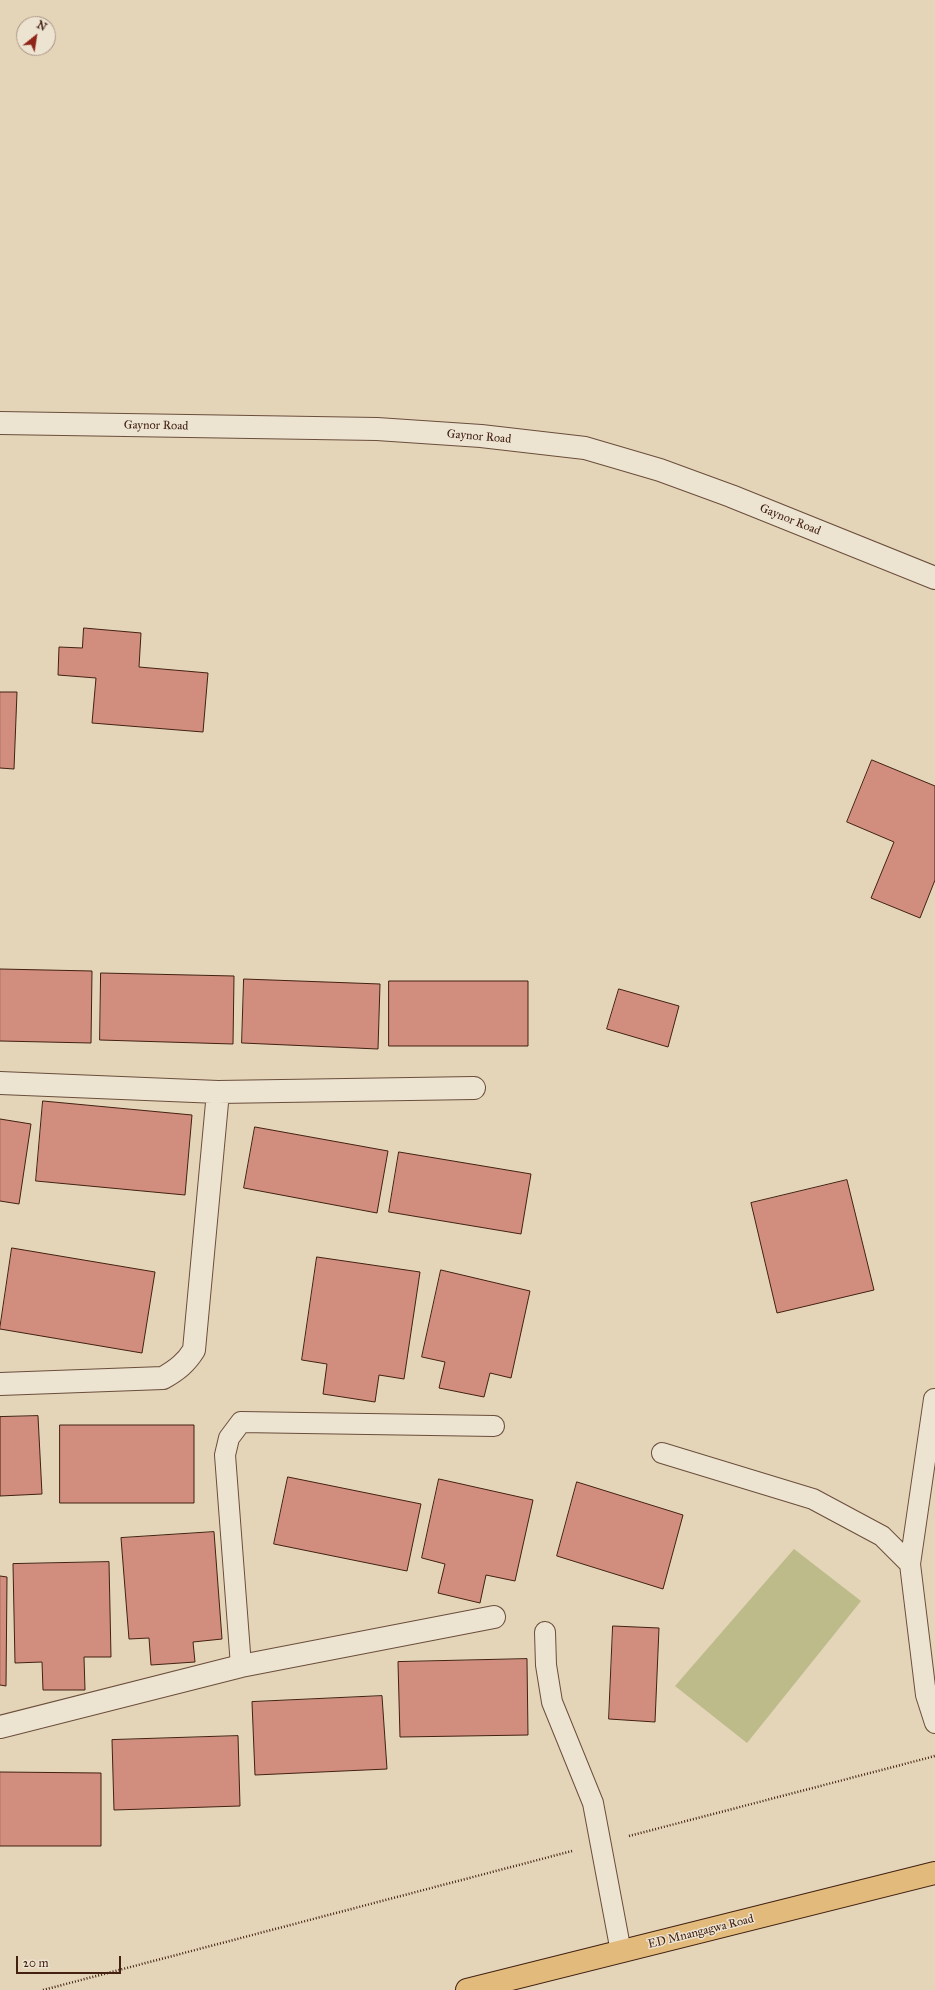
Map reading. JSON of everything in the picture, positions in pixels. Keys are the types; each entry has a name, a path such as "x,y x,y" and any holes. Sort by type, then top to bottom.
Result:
{"highway":[{"name":"ED Mnangagwa Road","path":"467,1990 935,1873"}],"street":[{"name":"Gaynor Road","path":"0,423 377,429 481,436 585,448 660,470 731,496 935,578"},
{"path":"0,1083 218,1092 474,1088"},
{"path":"0,1384 163,1378 178,1370 188,1360 194,1350 218,1092"},
{"path":"0,1727 241,1666 494,1617"}],"lane":[{"path":"934,1399 910,1564 926,1695 935,1723"},
{"path":"241,1666 225,1455 229,1438 242,1422 494,1426"},
{"path":"662,1453 813,1499 882,1536 910,1564"},
{"path":"545,1632 546,1665 552,1702 593,1803 621,1952"}],"path":[{"path":"43,1990 935,1756"}],"shaded area":[{"path":"794,1549 861,1601 747,1743 675,1686"}],"building":[{"path":"84,628 141,633 139,667 208,673 203,732 92,723 96,678 58,675 59,647 82,648"},
{"path":"0,692 17,692 14,769 0,768"},
{"path":"872,760 935,786 935,880 920,918 871,898 894,842 847,822"},
{"path":"0,969 92,971 91,1043 0,1041"},
{"path":"101,973 234,976 233,1044 100,1040"},
{"path":"244,979 380,984 378,1049 242,1043"},
{"path":"389,981 528,981 528,1046 389,1046"},
{"path":"619,989 679,1006 668,1047 607,1029"},
{"path":"43,1101 192,1115 185,1195 36,1181"},
{"path":"0,1119 31,1124 19,1204 0,1201"},
{"path":"255,1127 388,1151 377,1213 244,1188"},
{"path":"399,1152 531,1174 521,1234 389,1212"},
{"path":"847,1180 874,1290 777,1313 751,1203"},
{"path":"12,1248 155,1272 142,1353 0,1329"},
{"path":"317,1257 420,1272 404,1379 379,1375 375,1402 323,1394 327,1364 302,1360"},
{"path":"441,1270 530,1291 511,1378 490,1373 484,1397 439,1388 445,1362 422,1357"},
{"path":"38,1416 42,1494 0,1496 0,1417"},
{"path":"60,1425 194,1425 194,1503 60,1503"},
{"path":"288,1477 421,1504 407,1571 274,1544"},
{"path":"439,1479 533,1500 515,1581 486,1575 480,1603 438,1593 445,1564 422,1558"},
{"path":"577,1482 683,1515 663,1589 557,1556"},
{"path":"214,1532 222,1639 193,1642 195,1662 151,1665 149,1638 129,1639 121,1538"},
{"path":"109,1562 111,1657 84,1657 85,1690 43,1690 42,1662 15,1663 13,1564"},
{"path":"0,1576 7,1577 6,1686 0,1685"},
{"path":"613,1626 659,1628 655,1722 609,1719"},
{"path":"527,1659 528,1735 400,1737 398,1662"},
{"path":"382,1696 387,1769 255,1775 252,1702"},
{"path":"238,1736 240,1806 114,1810 112,1740"},
{"path":"0,1772 101,1773 101,1846 0,1846"}]}
